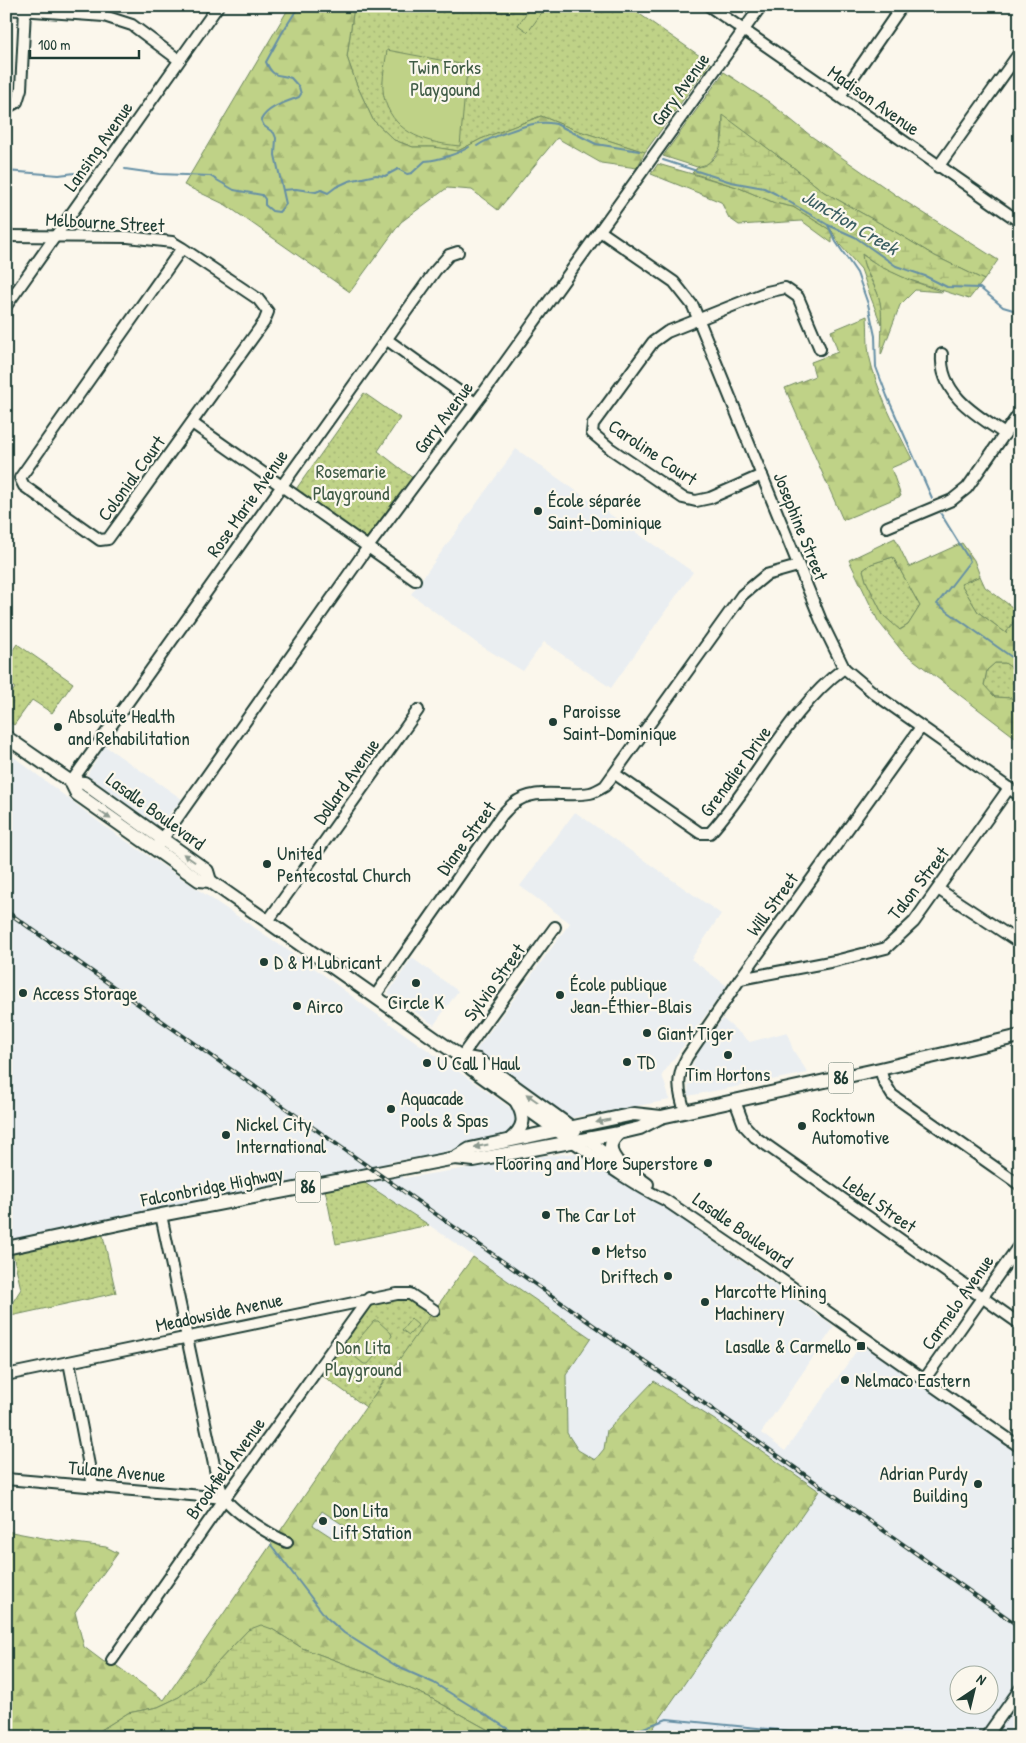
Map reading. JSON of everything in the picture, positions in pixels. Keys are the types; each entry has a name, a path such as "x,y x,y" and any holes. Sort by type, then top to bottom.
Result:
{"main road":[{"name":"Lasalle Boulevard","path":"6,737 72,782 84,783 208,870 210,881"},
{"name":"Lasalle Boulevard","path":"72,782 76,794 199,880 210,881 268,921 461,1057 472,1069 572,1141"},
{"name":"Falconbridge Highway","path":"6,1248 161,1215 455,1158 474,1160 619,1133 640,1128 661,1117 685,1111 880,1069 1020,1036"},
{"name":"Lasalle Boulevard","path":"461,1057 478,1060 586,1139"},
{"path":"510,1140 517,1134 522,1124 522,1114 515,1099"},
{"name":"Falconbridge Highway","path":"455,1158 470,1149 634,1114 661,1117"},
{"path":"619,1133 612,1140 610,1147 612,1157 619,1164"}],"street":[{"name":"Lansing Avenue","path":"6,306 218,6"},
{"name":"Madison Avenue","path":"708,6 1020,222"},
{"name":"Gary Avenue","path":"155,850 368,547 600,231 761,6"},
{"path":"840,96 902,6"},
{"path":"6,9 106,11 132,25 179,60"},
{"path":"6,108 17,102 20,89 25,10"},
{"path":"938,167 1020,52"},
{"name":"Josephine Street","path":"600,231 674,282 693,306 798,566 822,623 844,668 875,694 1020,796"},
{"name":"Melbourne Street","path":"6,236 128,237 172,242 258,299 268,312"},
{"name":"Colonial Court","path":"182,248 20,478 24,486 100,540 108,539 264,322 268,312"},
{"name":"Rose Marie Avenue","path":"72,782 435,271 449,256 458,252"},
{"path":"700,320 767,292 785,288 798,297 820,349"},
{"name":"Caroline Court","path":"700,320 667,332 653,342 593,424 592,433 611,449 683,498 696,501 710,498 762,475"},
{"path":"386,339 475,403"},
{"path":"942,354 941,362 944,374 958,400 1005,434"},
{"path":"887,527 952,500 967,488 1020,412"},
{"path":"192,423 414,580"},
{"name":"Diane Street","path":"375,996 502,815 513,803 526,796 544,793 576,794 592,792 605,786 742,595 766,575 798,566"},
{"name":"Grenadier Drive","path":"615,774 700,833 710,833 728,813 804,704 826,681 844,668"},
{"name":"Dollard Avenue","path":"268,921 418,710"},
{"name":"Will Street","path":"685,1111 680,1096 680,1071 687,1057 740,979 921,727"},
{"name":"Talon Street","path":"740,979 835,961 886,948 914,922 1009,788"},
{"path":"938,889 1020,943"},
{"name":"Sylvio Street","path":"461,1057 555,927"},
{"path":"880,1069 884,1082 892,1095 1020,1185"},
{"name":"Lebel Street","path":"734,1101 744,1124 755,1137 1020,1324"},
{"name":"Lasalle Boulevard","path":"586,1139 653,1188 665,1200"},
{"name":"Lasalle Boulevard","path":"572,1141 622,1176 665,1200 1020,1447"},
{"path":"161,1215 216,1474 225,1498 273,1536 287,1542"},
{"name":"Carmelo Avenue","path":"924,1380 1020,1244"},
{"name":"Meadowside Avenue","path":"6,1375 369,1298 403,1293 417,1298 434,1310"},
{"name":"Brookfield Avenue","path":"112,1660 225,1498 369,1298"},
{"path":"69,1362 93,1486"},
{"name":"Tulane Avenue","path":"6,1479 225,1498"},
{"path":"986,1737 1020,1689"}],"shaded area":[{"name":"École séparée Saint-Dominique","path":"516,449 693,572 611,688 544,642 523,671 478,644 411,594"},
{"path":"105,746 182,799 163,822 157,825 87,775"},
{"path":"6,751 107,828 317,970 516,1112 519,1121 511,1134 432,1155 388,1162 404,1178 576,1153 597,1164 663,1206 834,1327 761,1433 785,1451 865,1339 1020,1448 1020,1737 647,1737 819,1491 654,1381 607,1430 604,1449 595,1460 584,1455 578,1450 567,1433 566,1375 590,1338 429,1225 357,1178 6,1247"},
{"path":"575,812 721,914 691,959 727,986 662,1075 670,1100 570,1118 476,1050 570,923 520,886"},
{"path":"412,958 458,991 434,1025 388,993"},
{"path":"723,1019 750,1042 787,1032 793,1050 808,1073 688,1096 689,1073 699,1049"},
{"path":"322,1511 345,1526 335,1540 313,1525"}],"green space":[{"path":"6,6 94,6 90,15"},
{"path":"290,6 354,6 347,57 356,83 373,120 394,140 413,147 434,147 458,151 481,139 541,116 573,129 645,152 637,168 601,163 557,138 498,210 472,190 447,188 401,222 350,292 226,205 184,185"},
{"name":"Twin Forks Playgound","path":"354,6 628,6 710,63 645,152 573,129 541,116 481,139 458,151 434,147 413,147 394,140 373,120 356,83 347,57"},
{"path":"531,6 537,6 543,11 528,32 518,25"},
{"path":"387,50 461,64 467,70 460,146 436,142 415,135 397,122 390,113 383,89"},
{"path":"724,72 769,102 811,136 903,200 998,260 984,280 935,256 824,192 723,116 721,147 708,164 697,167 663,156"},
{"path":"723,115 824,192 935,256 984,280 969,299 907,279 881,267 862,254 866,269 877,292 881,324 861,269 840,245 832,231 793,207 775,203 737,187 692,173 697,168 708,163 717,154 721,142"},
{"path":"658,164 737,187 775,203 793,207 832,231 832,243 802,221 739,225 729,218 721,202 651,174"},
{"path":"861,254 891,271 943,292 915,290 900,305 881,355 882,317 880,302"},
{"path":"867,316 868,350 872,369 887,408 912,459 891,468 901,496 843,520 785,388 815,376 811,362 838,352 831,331"},
{"name":"Rosemarie Playground","path":"364,393 400,418 378,451 414,479 368,540 364,540 294,492"},
{"path":"895,538 909,567 962,543 974,560 980,576 961,584 978,612 1006,633 1020,613 1020,674 1005,663 995,663 987,670 984,685 995,697 1011,698 1020,703 1020,741 902,651 878,621 849,560","holes":["893,557 920,606 908,625 900,630 883,615 866,581 863,570 871,564"]},
{"path":"893,557 920,606 908,625 899,630 883,615 866,581 863,570 871,564"},
{"path":"980,576 985,587 1020,613 1006,633 978,612 961,584"},
{"path":"17,644 73,683 52,713 32,700 14,725 6,720 6,701 15,688 6,682 6,660"},
{"path":"995,663 1005,663 1020,674 1020,703 1011,698 995,697 984,686 987,670"},
{"path":"357,1178 429,1225 336,1244 324,1184"},
{"path":"101,1227 116,1293 6,1317 6,1313 21,1289 11,1246"},
{"path":"473,1257 591,1338 566,1375 567,1433 578,1450 595,1460 604,1449 607,1430 654,1381 749,1442 819,1491 647,1737 501,1737 429,1697 302,1648 272,1629 248,1630 202,1679 179,1697 158,1707 128,1713 101,1730 100,1737 6,1737 6,1531 59,1541 106,1547 118,1553 75,1612 84,1647 104,1662 110,1661 164,1700","holes":["322,1511 345,1526 336,1540 313,1525"]},
{"name":"Don Lita Playground","path":"397,1293 435,1310 366,1407 316,1371 369,1298"},
{"path":"411,1319 418,1325 409,1335 402,1330"},
{"path":"374,1321 378,1321 392,1336 368,1364 364,1364 350,1353 350,1349"},
{"path":"261,1625 272,1629 302,1648 429,1697 501,1737 100,1737 101,1730 128,1713 158,1707 179,1697 202,1679 248,1630"}],"waterway":[{"path":"125,169 160,174 210,176 234,190 262,195 265,199 265,205 272,211 279,212 286,204 275,155 276,138 274,133 264,126 261,120 272,108 299,97 301,94 299,87 291,78 274,74 266,62 299,6"},
{"name":"Junction Creek","path":"477,146 517,129 546,123 556,124 596,144 639,151"},
{"name":"Junction Creek","path":"283,190 296,189 316,192 321,190 328,193 349,181 376,175 385,176 398,169 407,174 412,173 425,161 448,156 469,147"},
{"name":"Junction Creek","path":"663,160 731,182 764,188 828,225 855,237 896,266 925,276 947,287 980,288 1003,307 1020,312"},
{"name":"Junction Creek","path":"6,171 59,175 75,173"},
{"path":"828,225 836,242 857,273 868,304 875,336 876,367 932,498"},
{"name":"Junction Creek","path":"941,514 970,561 937,604 1020,663"},
{"path":"271,1545 326,1617 344,1633 398,1667 434,1683 521,1737"},
{"path":"620,1737 667,1719 849,1737"}],"railway":[{"path":"6,911 1020,1627"}],"place":[{"name":"École séparée Saint-Dominique","path":"538,511"},
{"name":"Paroisse Saint-Dominique","path":"553,722"},
{"name":"Absolute Health and Rehabilitation","path":"58,727"},
{"name":"United Pentecostal Church","path":"267,864"},
{"name":"D & M Lubricant","path":"264,962"},
{"name":"Circle K","path":"416,983"},
{"name":"Access Storage","path":"23,993"},
{"name":"École publique Jean-Éthier-Blais","path":"560,995"},
{"name":"Airco","path":"297,1006"},
{"name":"Giant Tiger","path":"647,1033"},
{"name":"Tim Hortons","path":"728,1055"},
{"name":"TD","path":"627,1062"},
{"name":"U Call I Haul","path":"427,1063"},
{"name":"Aquacade Pools & Spas","path":"391,1109"},
{"name":"Rocktown Automotive","path":"802,1126"},
{"name":"Nickel City International","path":"226,1135"},
{"name":"Flooring and More Superstore","path":"708,1163"},
{"name":"The Car Lot","path":"546,1215"},
{"name":"Metso","path":"596,1251"},
{"name":"Driftech","path":"668,1276"},
{"name":"Marcotte Mining Machinery","path":"705,1302"},
{"name":"Lasalle & Carmello","path":"861,1346"},
{"name":"Nelmaco Eastern","path":"845,1380"},
{"name":"Adrian Purdy Building","path":"978,1484"},
{"name":"Don Lita Lift Station","path":"323,1521"}]}
